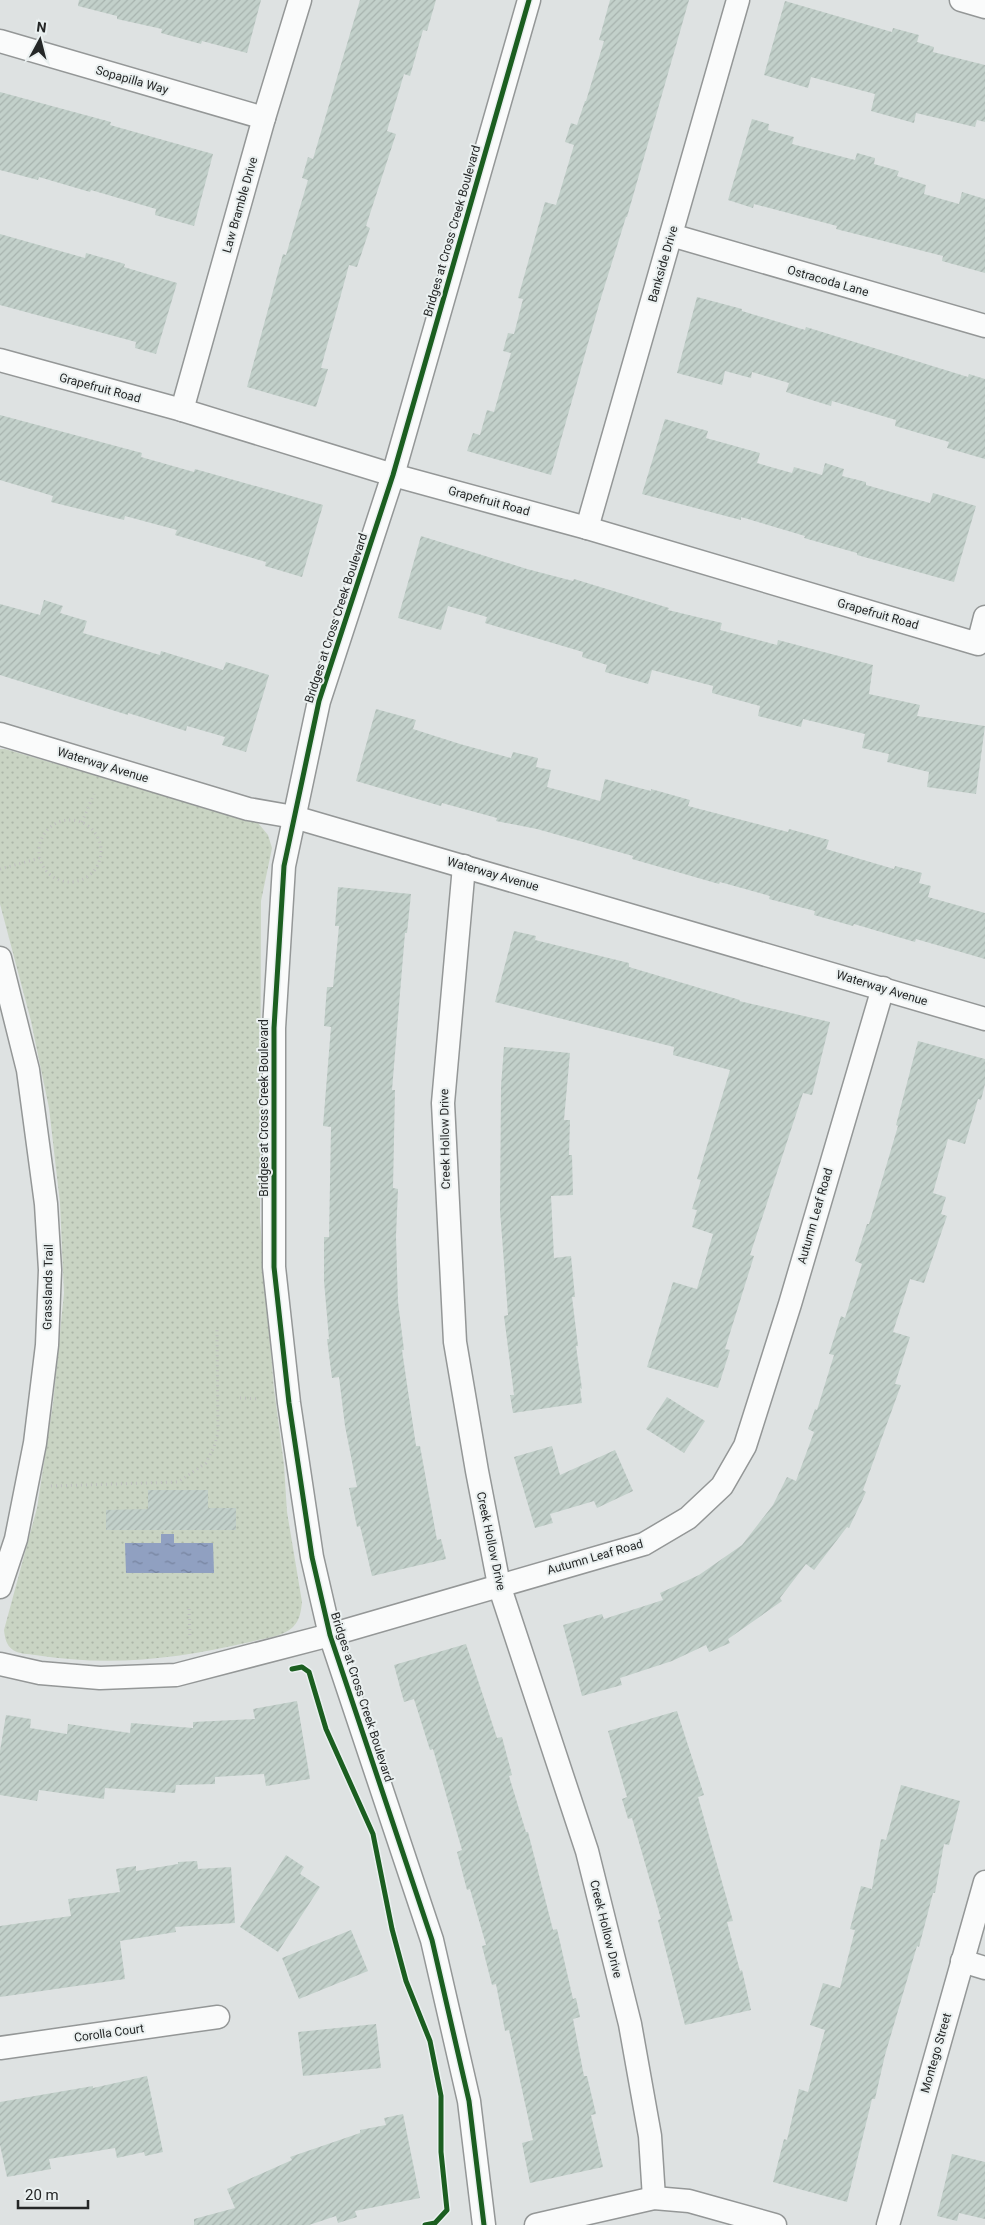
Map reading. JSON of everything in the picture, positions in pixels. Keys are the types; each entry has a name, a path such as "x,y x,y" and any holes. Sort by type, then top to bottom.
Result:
{"street":[{"name":"Law Bramble Drive","path":"182,410 264,118 300,0"},
{"name":"Bridges at Cross Creek Boulevard","path":"484,2225 469,2102 432,1940 330,1635 312,1557 289,1403 274,1267 274,1028 284,866 319,701 393,475 529,0"},
{"name":"Bankside Drive","path":"587,528 738,0"},
{"path":"961,0 985,7"},
{"name":"Sopapilla Way","path":"0,41 264,118"},
{"name":"Ostracoda Lane","path":"672,236 985,326"},
{"name":"Grapefruit Road","path":"0,360 182,410 393,475 587,528 978,644 985,617"},
{"name":"Waterway Avenue","path":"0,734 248,809 294,817 985,1019"},
{"name":"Creek Hollow Drive","path":"464,866 443,1103 455,1342 499,1585 587,1851 630,2024 650,2136 654,2198"},
{"name":"Grasslands Trail","path":"0,958 28,1070 44,1195 50,1270 47,1345 35,1443 16,1539 0,1587"},
{"name":"Autumn Leaf Road","path":"0,1664 40,1673 100,1678 176,1675 330,1635 644,1544 688,1518 722,1486 745,1446 790,1304 883,988"},
{"name":"Montego Street","path":"888,2225 985,1882"},
{"path":"962,1961 985,1968"},
{"name":"Corolla Court","path":"0,2048 218,2017"},
{"path":"536,2225 654,2198 689,2201 775,2225"}],"path":[{"path":"82,822 94,794"},
{"path":"66,820 82,822 94,830 99,838 101,849 96,869 78,881 68,882 58,879 49,873 40,858 39,845 49,828 66,820"},
{"path":"0,869 40,858"},
{"path":"51,1486 178,1482 206,1463 218,1433 217,1328"},
{"path":"240,1398 260,1399"},
{"path":"189,1609 190,1639"}],"green space":[{"path":"0,749 258,823 268,835 272,848 261,901 260,1220 274,1389 284,1465 287,1512 302,1602 300,1615 293,1627 279,1635 196,1653 117,1661 63,1659 24,1654 13,1650 6,1641 4,1630 37,1508 53,1404 64,1293 60,1203 49,1108 31,1021 0,904"}],"water":[{"path":"161,1534 174,1534 174,1543 213,1543 214,1573 126,1573 125,1543 161,1543"}],"building":[{"path":"79,0 261,0 247,53 202,41 201,44 161,33 162,29 117,19 117,16 78,6"},
{"path":"360,0 436,0 427,31 423,30 410,76 404,74 387,131 396,134 366,226 370,228 357,267 349,265 321,368 328,369 316,407 247,387 283,254 286,255 308,180 302,178 308,157 313,159"},
{"path":"610,0 689,0 551,475 467,451 473,433 480,435 487,410 494,412 511,353 503,351 508,333 514,334 523,299 518,298 545,202 556,205 574,145 565,142 571,123 577,125 586,101 604,41 599,40"},
{"path":"785,1 892,32 893,28 919,35 917,42 934,47 933,52 985,65 985,122 977,120 975,127 916,113 914,123 871,111 875,94 811,77 808,88 764,75"},
{"path":"0,92 111,122 110,125 213,154 194,226 155,215 156,209 91,190 90,192 39,177 38,180 0,170"},
{"path":"752,119 769,124 768,130 794,137 792,144 855,160 857,153 875,158 874,164 899,171 897,176 926,185 924,194 959,204 962,192 985,199 985,273 942,261 943,256 836,229 837,226 754,204 753,208 728,200"},
{"path":"0,234 85,258 86,253 125,264 124,267 177,283 156,354 135,348 136,342 0,305"},
{"path":"697,297 742,309 742,311 805,330 806,327 968,377 969,374 985,379 985,459 947,448 949,442 895,426 896,420 832,401 831,406 786,392 789,383 752,372 751,378 725,371 722,385 677,373"},
{"path":"0,415 142,453 141,457 194,472 195,469 323,505 302,577 265,566 266,562 175,535 177,530 125,516 124,520 51,502 53,496 0,480"},
{"path":"665,419 708,431 706,438 760,453 757,463 792,473 794,467 822,475 825,463 844,469 842,476 866,482 866,485 930,503 933,493 976,506 954,582 857,555 857,553 741,517 741,520 642,494"},
{"path":"421,536 527,569 573,581 574,579 669,608 668,610 722,623 720,630 777,645 778,640 873,665 869,694 920,705 917,716 985,726 976,794 927,787 929,772 887,762 889,754 862,748 865,734 803,719 801,727 758,716 760,706 712,693 713,686 652,670 648,684 605,672 607,665 582,657 583,652 485,623 487,617 448,606 441,630 398,618"},
{"path":"44,600 63,606 60,613 87,621 83,633 160,655 161,651 223,670 226,662 269,675 246,752 222,745 225,737 187,726 186,731 0,675 0,604 40,615"},
{"path":"376,709 416,720 413,729 460,744 511,758 513,752 538,758 536,767 551,770 547,787 600,801 605,779 651,791 651,789 690,800 688,806 788,832 789,829 829,840 826,849 894,869 895,866 922,873 919,883 931,886 928,897 985,913 985,959 916,939 915,942 854,924 853,926 814,915 815,911 769,899 770,896 720,882 719,884 632,859 633,856 537,829 496,821 497,818 442,803 441,806 356,781"},
{"path":"338,887 411,894 407,933 405,933 392,1090 395,1090 393,1188 398,1189 396,1236 398,1302 404,1350 402,1350 416,1446 420,1446 437,1540 441,1539 446,1559 372,1576 360,1526 357,1527 349,1488 357,1487 345,1426 339,1377 332,1378 327,1339 329,1339 324,1281 324,1237 329,1237 331,1127 323,1126 331,1027 324,1026 327,987 333,987 339,926 335,926"},
{"path":"514,931 536,936 535,940 629,963 629,967 739,1001 830,1022 812,1095 803,1093 750,1255 754,1256 725,1349 730,1350 718,1388 647,1367 673,1282 697,1289 713,1234 692,1227 697,1210 692,1209 701,1180 697,1179 730,1070 673,1055 674,1047 495,1002"},
{"path":"918,1041 985,1059 985,1084 981,1100 978,1099 965,1144 948,1139 933,1193 946,1197 941,1214 947,1216 924,1283 910,1279 893,1332 910,1337 895,1384 901,1385 863,1490 866,1492 849,1528 847,1527 814,1570 806,1564 780,1598 782,1601 728,1639 730,1643 709,1652 706,1645 672,1661 620,1678 622,1685 582,1696 563,1625 602,1614 604,1619 663,1600 660,1593 699,1575 742,1545 773,1505 787,1477 796,1481 814,1432 808,1429 815,1409 817,1410 834,1355 829,1354 841,1316 845,1318 862,1264 855,1261 867,1224 869,1224 898,1126 896,1125"},
{"path":"504,1047 570,1053 564,1120 570,1120 569,1155 572,1155 573,1195 551,1196 554,1258 571,1256 575,1297 572,1297 578,1346 576,1346 582,1389 580,1388 582,1403 513,1413 510,1395 514,1395 504,1316 508,1315 500,1211 501,1086"},
{"path":"667,1397 705,1421 684,1453 646,1429"},
{"path":"552,1446 560,1475 615,1450 633,1491 597,1508 594,1501 550,1514 553,1523 535,1528 514,1457"},
{"path":"148,1490 208,1490 208,1508 236,1508 236,1530 106,1530 106,1510 148,1509"},
{"path":"466,1644 497,1738 502,1737 512,1775 509,1776 526,1832 528,1832 553,1930 557,1929 573,1999 576,1998 580,2017 573,2019 584,2076 587,2076 596,2114 591,2115 603,2167 530,2183 522,2143 533,2140 509,2030 505,2031 496,1984 492,1985 482,1946 486,1945 470,1889 467,1890 457,1852 462,1850 433,1749 430,1750 414,1699 404,1702 394,1665"},
{"path":"297,1701 310,1779 266,1786 264,1774 215,1777 215,1784 176,1785 175,1793 105,1788 104,1799 39,1790 37,1801 0,1795 0,1751 6,1715 31,1719 30,1728 67,1734 68,1724 130,1733 131,1723 193,1728 193,1722 255,1719 253,1709"},
{"path":"677,1711 704,1795 698,1797 733,1921 727,1922 740,1971 742,1970 751,2010 685,2025 658,1920 661,1919 632,1818 628,1819 622,1799 627,1797 608,1731"},
{"path":"901,1785 960,1801 949,1845 944,1844 935,1893 933,1893 919,1947 917,1946 885,2055 875,2099 872,2099 847,2202 773,2182 784,2139 787,2140 799,2089 808,2092 825,2030 810,2025 823,1983 840,1988 855,1930 850,1929 861,1886 872,1889 881,1839 886,1840"},
{"path":"286,1855 304,1867 300,1874 320,1887 278,1952 240,1927"},
{"path":"197,1861 198,1869 231,1867 235,1923 175,1927 176,1932 120,1941 125,1979 0,1997 0,1926 71,1916 68,1899 120,1892 116,1869 136,1866 136,1871 178,1864 178,1862"},
{"path":"351,1930 368,1971 299,1999 282,1958"},
{"path":"376,2024 381,2068 303,2076 298,2032"},
{"path":"147,2076 163,2152 145,2156 144,2152 117,2158 115,2148 49,2159 51,2169 7,2177 0,2145 0,2102 93,2086 93,2088"},
{"path":"403,2114 420,2198 355,2211 357,2217 338,2223 336,2216 309,2225 194,2225 194,2219 235,2208 227,2189 292,2160 290,2157 360,2133 360,2130 386,2125 384,2118"},
{"path":"952,2154 985,2162 985,2219 959,2213 957,2221 937,2216"}],"cycle path":[{"path":"484,2225 469,2101 432,1940 330,1635 312,1557 289,1403 274,1267 274,1028 284,866 319,701 393,475 529,0"},
{"path":"292,1669 302,1667 309,1672 326,1729 373,1834 392,1929 406,1981 430,2041 441,2096 441,2152 447,2210 435,2223 425,2225"}]}
